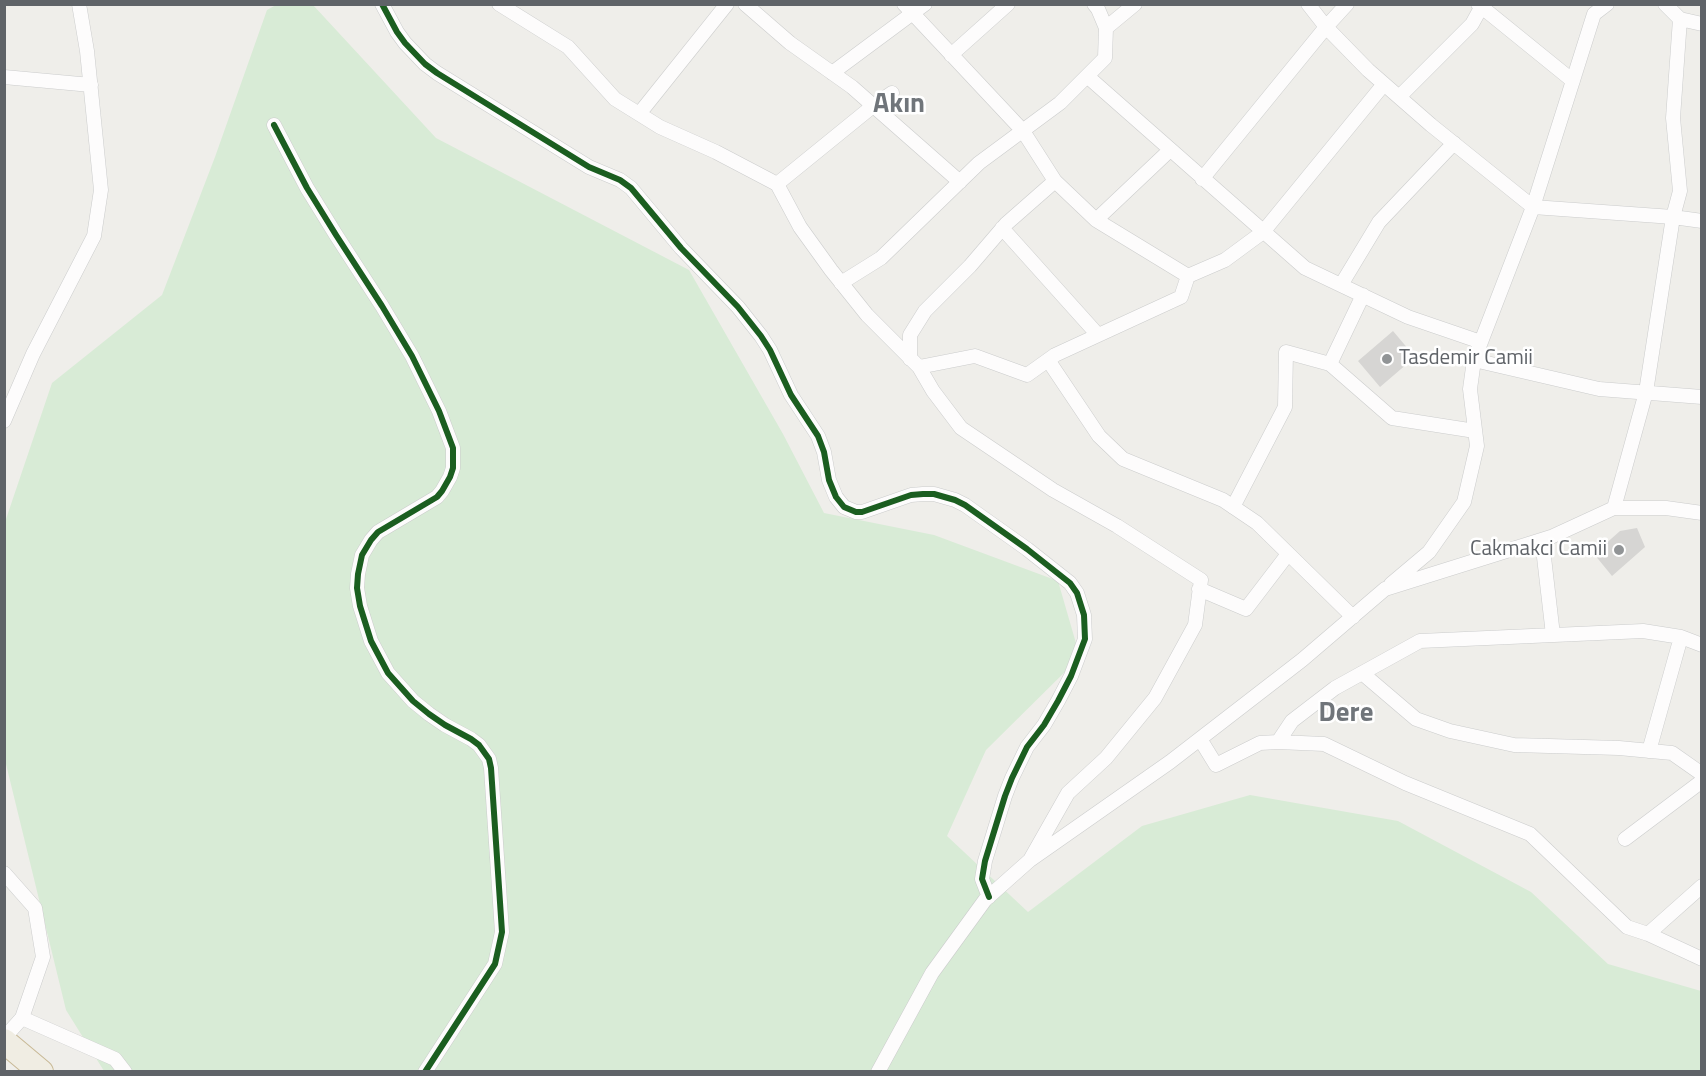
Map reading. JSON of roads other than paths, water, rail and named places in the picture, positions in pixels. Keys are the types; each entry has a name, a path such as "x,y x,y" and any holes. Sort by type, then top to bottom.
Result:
{"highway":[{"path":"4,1040 41,1071"}],"street":[{"path":"4,421 33,354 94,236 101,190 91,85 79,4"},
{"path":"382,4 405,43 437,73 589,167 620,180 631,188 681,248 738,308 761,336 791,394 818,436 824,452 829,480 836,497 844,507 862,512 911,495 922,494 934,494 955,500 1027,549 1070,583 1077,593 1086,627 1084,639 1071,676 1058,701 1019,762 1005,796 982,879 989,897"},
{"path":"499,4 568,47 615,99 660,127 716,152 777,184 800,227 842,283 867,315 914,363 961,428 1053,490 1117,526 1201,580 1195,625 1155,698 1106,758 1068,793 1030,861"},
{"path":"639,114 727,4"},
{"path":"746,4 790,43 852,87 960,182"},
{"path":"832,73 908,9 925,4"},
{"path":"951,55 1008,4"},
{"path":"842,283 881,258 980,163 1060,104 1105,57 1107,28 1094,4"},
{"path":"1107,28 1135,4"},
{"path":"1308,4 1326,27 1368,70 1533,207 1701,221"},
{"path":"1202,179 1347,4"},
{"path":"878,1071 932,973 989,897 1030,861 1170,762 1302,660 1429,552 1464,502 1477,446 1470,389 1474,360 1533,207 1594,14 1606,4"},
{"path":"1665,4 1680,19 1701,24"},
{"path":"1399,97 1472,24 1481,6 1573,81"},
{"path":"908,9 1023,131 1055,181 1096,220 1188,276"},
{"path":"1614,508 1646,392 1673,217 1680,191 1673,118 1680,19"},
{"path":"1087,76 1305,268 1408,316 1481,342"},
{"path":"4,77 91,85"},
{"path":"914,363 975,356 1027,375 1055,356 1180,297 1188,276 1225,260 1263,232 1384,84"},
{"path":"777,184 892,93"},
{"path":"274,125 307,188 412,356 439,411 453,448 453,468 442,491 437,497 378,532 365,549 358,574 358,597 365,623 378,657 388,673 413,701 429,714 478,745 491,768 502,932 500,943 495,964 425,1071"},
{"path":"1341,285 1379,222 1454,143"},
{"path":"1096,220 1170,150"},
{"path":"914,363 910,335 925,310 970,266 1002,228 1055,181"},
{"path":"1002,228 1098,335"},
{"path":"1330,364 1363,295"},
{"path":"1233,507 1285,407 1286,352 1330,364 1392,418 1475,431"},
{"path":"1048,360 1099,436 1123,459 1223,500 1257,523 1353,617"},
{"path":"1474,360 1599,390 1701,397"},
{"path":"1385,590 1542,540 1614,508 1666,508 1701,513"},
{"path":"1542,540 1553,635"},
{"path":"1199,589 1246,609 1288,554"},
{"path":"1278,742 1292,721 1335,688 1420,641 1642,631 1681,637 1701,645"},
{"path":"1649,751 1681,637"},
{"path":"1362,673 1416,719 1450,731 1514,745 1619,748 1672,753 1701,774"},
{"path":"1200,739 1216,765 1260,743 1324,744 1405,783 1530,834 1627,927 1648,934 1701,959"},
{"path":"1625,839 1701,781"},
{"path":"4,873 35,908 43,957 22,1018 4,1040"},
{"path":"1648,934 1701,886"},
{"path":"22,1018 115,1059 125,1071"}],"place":[{"name":"Tasdemir Camii","path":"1387,359"},
{"name":"Cakmakci Camii","path":"1619,550"}],"district":[{"name":"Akın","path":"899,105"},
{"name":"Dere","path":"1346,714"}]}
